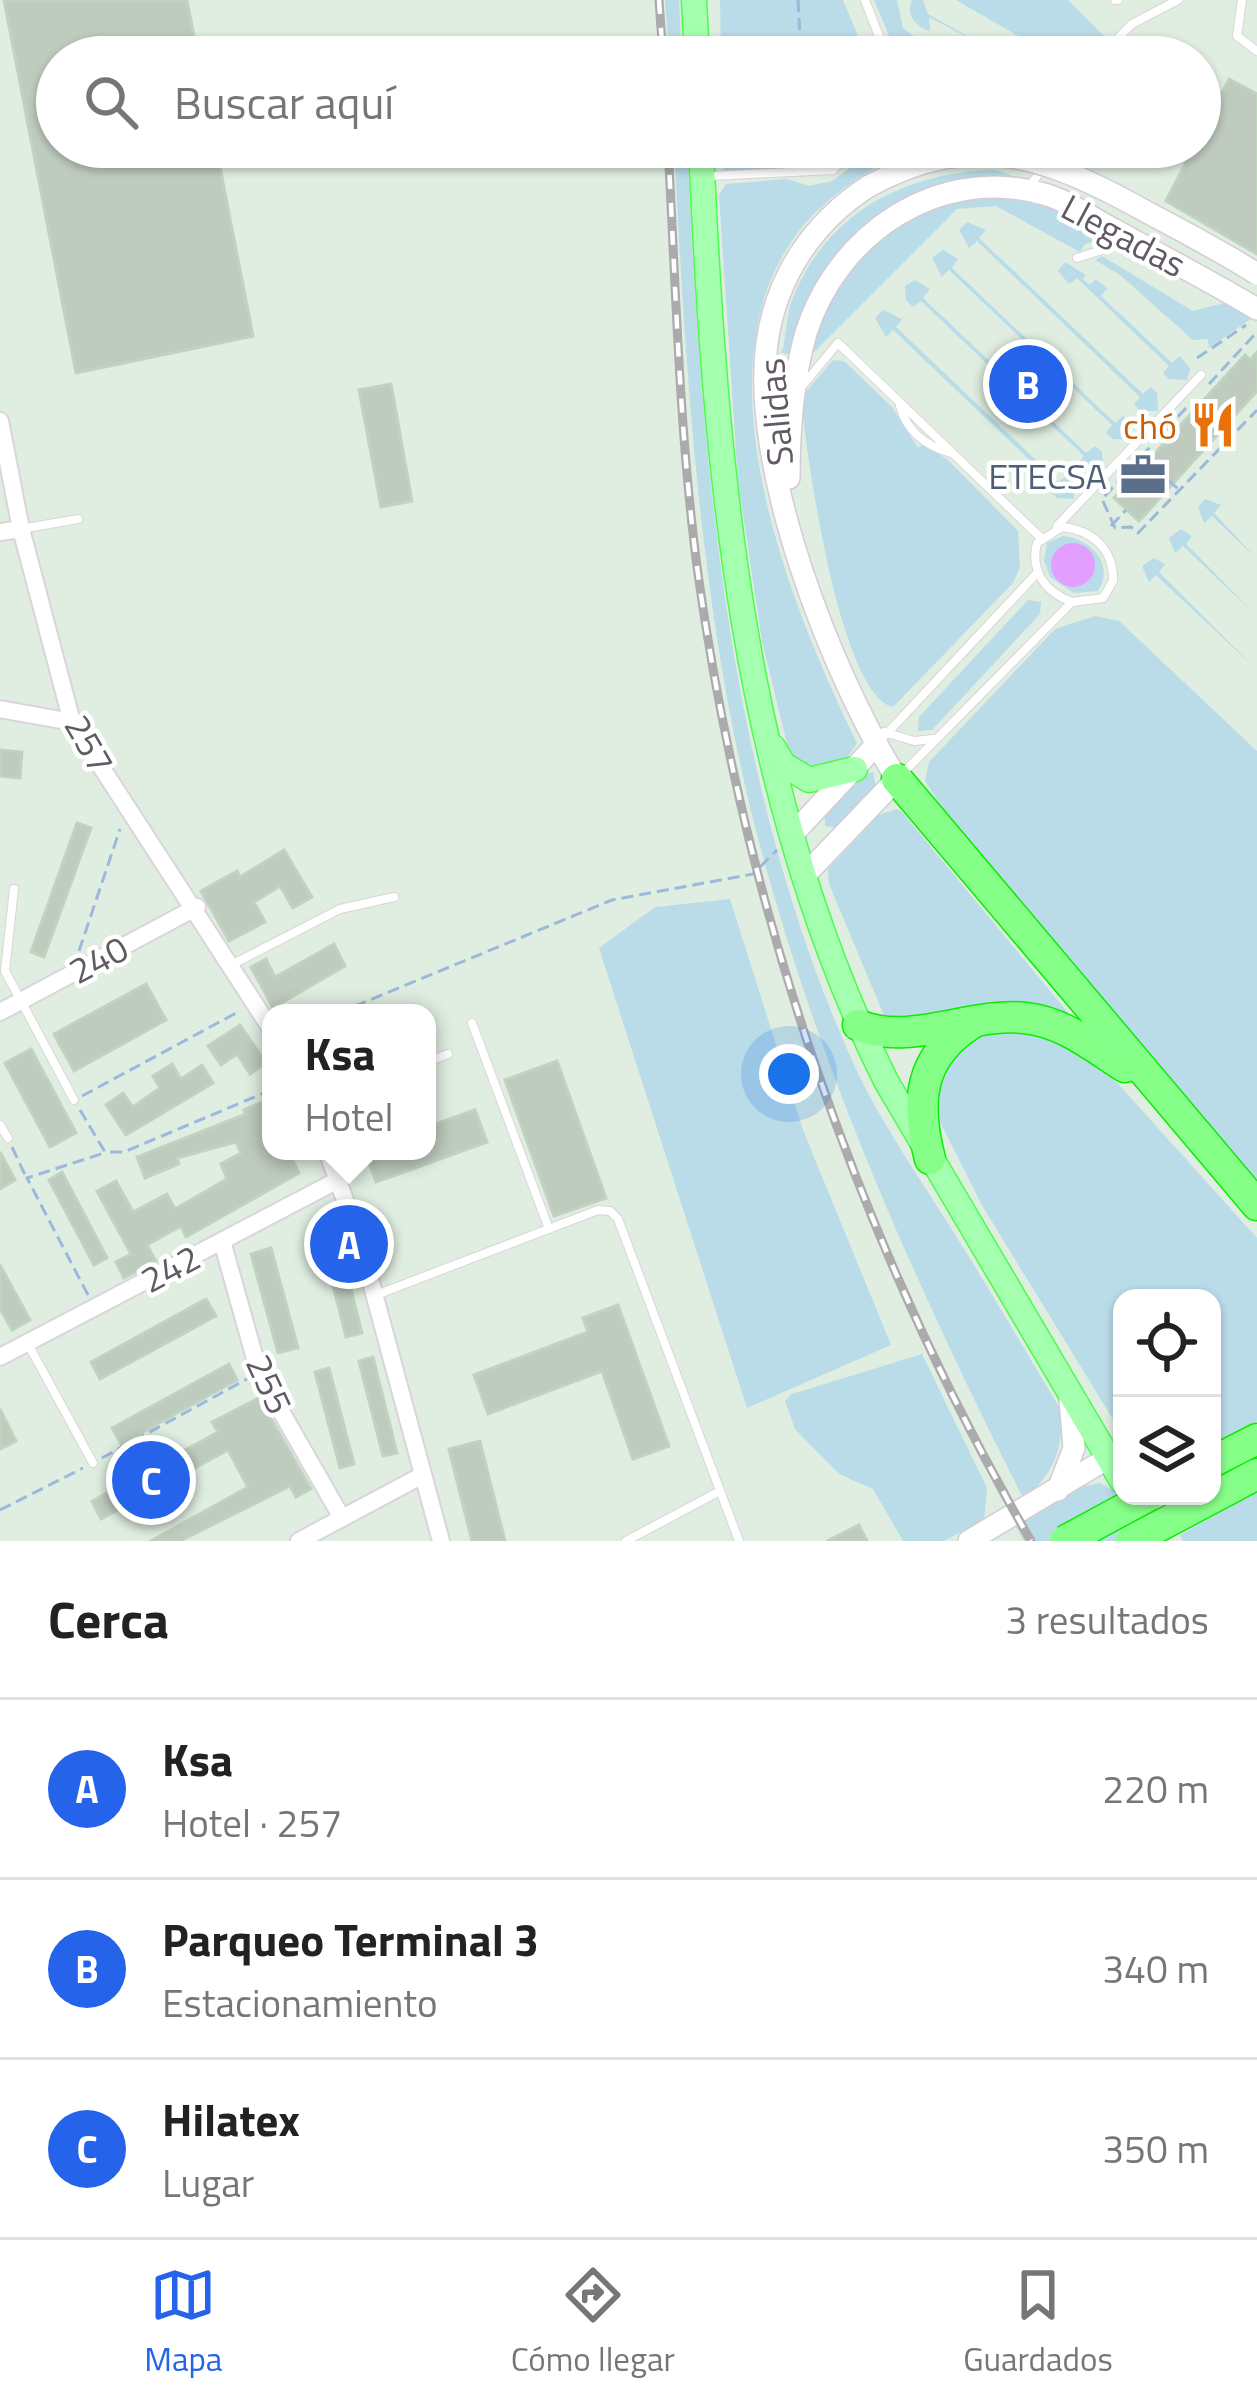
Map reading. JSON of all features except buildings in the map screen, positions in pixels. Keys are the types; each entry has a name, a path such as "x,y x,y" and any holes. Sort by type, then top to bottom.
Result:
{"highway":[{"path":"897,779 1257,1205"},
{"path":"859,1025 894,1033 1027,1018 1054,1025 1149,1082"},
{"path":"930,1159 921,1117 926,1074 948,1039 977,1021"},
{"path":"1221,1457 1257,1439"},
{"path":"1131,1541 1257,1474"},
{"path":"1065,1541 1131,1505"}],"main road":[{"path":"694,0 696,36"},
{"path":"702,168 730,552 791,836 859,1025 930,1159 1113,1466"},
{"name":"Salidas","path":"789,520 767,406 771,323 786,278 830,215 869,186 920,168"},
{"name":"Salidas","path":"1062,168 1257,274"},
{"name":"Llegadas","path":"789,520 794,403 814,314 854,250 881,225 944,193 1024,190 1051,196 1255,315"},
{"path":"789,520 832,653 897,779 804,876"},
{"path":"791,836 855,769 877,734"},
{"path":"766,736 784,765 809,780 832,779 855,769"},
{"path":"1058,1490 1076,1432 1069,1393"},
{"path":"969,1541 1108,1458"},
{"path":"1136,1505 1158,1541"}],"street":[{"name":"257","path":"0,421 21,529 72,722 197,907 262,1014"},
{"path":"0,532 21,529"},
{"path":"0,709 72,722"},
{"name":"240","path":"0,1012 197,907"},
{"path":"331,1160 374,1295 441,1541"},
{"name":"242","path":"0,1357 340,1179"},
{"name":"255","path":"222,1241 259,1373 342,1518"},
{"path":"299,1541 421,1476"}],"lane":[{"path":"865,0 879,36"},
{"path":"1120,36 1132,24 1178,0"},
{"path":"1242,0 1237,36 1257,51"},
{"path":"702,176 835,168"},
{"path":"1042,168 1051,196"},
{"path":"1024,190 1041,171"},
{"path":"1077,258 1133,240"},
{"path":"794,403 807,376 838,343 1040,537"},
{"path":"1055,529 1077,528 1093,536 1114,572 1103,598 1072,602 1049,589 1038,572 1034,550 1040,537 1055,529 1201,375"},
{"path":"21,529 78,519"},
{"path":"877,734 1038,572"},
{"path":"897,779 1072,602"},
{"path":"877,734 935,739"},
{"path":"14,889 5,971 74,1100"},
{"path":"232,964 340,909 394,897"},
{"path":"472,1023 549,1229"},
{"path":"436,1058 448,1054"},
{"path":"0,1125 8,1138"},
{"path":"374,1295 598,1210 618,1219 740,1541"},
{"path":"27,1343 93,1463"},
{"path":"626,1541 720,1491"}],"path":[{"path":"798,0 800,36"},
{"path":"1197,358 1255,315"},
{"path":"1205,388 1222,375 1257,332"},
{"path":"1111,526 1110,507 1102,499 1192,403 1231,437"},
{"path":"1111,526 1131,526 1138,533 1257,410"},
{"path":"1203,425 1216,411"},
{"path":"1167,429 1172,434"},
{"path":"1142,456 1179,490"},
{"path":"1155,479 1161,473"},
{"path":"1111,526 1126,510"},
{"path":"70,975 128,806"},
{"path":"360,1004 612,900 753,874 791,836"},
{"path":"105,1152 74,1100 255,1003"},
{"path":"27,1178 105,1152 124,1152 262,1094"},
{"path":"8,1138 95,1307"},
{"path":"0,1510 259,1373"}],"shaded area":[{"path":"665,0 679,0 681,36 668,36"},
{"path":"720,0 843,0 858,36 721,36"},
{"path":"874,0 897,0 903,28 914,36 889,36"},
{"path":"912,0 923,0 928,14 967,36 929,17 930,31 920,27"},
{"path":"956,0 1068,0 1104,36 1019,36"},
{"path":"675,168 688,168 712,494 747,724 773,837 807,948 861,1079 1059,1407 1061,1434 1055,1458 1043,1480 1023,1498 870,1168 779,911 754,823 720,657 690,402"},
{"path":"724,168 791,168 724,171"},
{"path":"850,168 875,168 828,201 791,242 764,298 753,360 754,426 783,562 806,628 857,743 840,768 826,775 790,756 762,641 738,481 719,195 726,184 787,179 809,186 832,181"},
{"path":"995,170 1014,176 931,187 875,217 840,259 791,354 781,353 790,306 808,268 848,220 901,189 931,179"},
{"path":"987,196 1047,206 1103,234 1101,240 1085,244 1080,252 996,206 957,209 811,355 834,295 873,247 925,214"},
{"path":"967,222 986,230 979,238 1143,394 1151,387 1157,393 1158,411 1140,411 1134,404 1140,397 977,241 969,248 959,230"},
{"path":"943,250 958,259 952,268 1115,423 1123,416 1130,422 1130,440 1113,439 1106,433 1112,425 949,270 942,277 932,258"},
{"path":"1102,256 1193,311 1228,302 1252,318 1209,348 1208,339 1193,340 1119,274 1095,260"},
{"path":"1065,262 1086,275 1083,279 1090,285 1095,279 1107,288 1101,296 1172,363 1180,356 1190,369 1187,380 1169,379 1163,373 1169,366 1077,278 1069,284 1058,271"},
{"path":"915,280 930,289 923,298 1086,453 1095,446 1102,452 1103,470 1085,470 1078,463 1084,456 921,301 913,307 906,300 905,286"},
{"path":"883,310 902,319 896,327 1059,482 1067,475 1073,481 1074,499 1057,498 1050,492 1056,485 893,330 886,337 875,318"},
{"path":"833,360 844,361 892,407 918,448 923,444 948,460 1018,531 1020,567 1013,583 893,707 874,693 857,662 819,521 802,406 804,394"},
{"path":"1205,499 1221,505 1214,513 1257,559 1212,516 1204,523 1198,507"},
{"path":"1181,529 1192,536 1186,544 1257,616 1183,546 1175,553 1169,538"},
{"path":"1063,536 1083,542 1097,554 1104,571 1098,591 1074,593 1050,577 1044,561 1047,543"},
{"path":"1073,543 1089,549 1095,565 1089,581 1073,587 1057,581 1051,565 1057,549"},
{"path":"1154,558 1165,564 1159,572 1257,670 1156,575 1149,582 1142,566"},
{"path":"1028,600 1041,602 1040,614 932,730 918,731 919,717"},
{"path":"1095,616 1119,621 1257,751 1257,1182 946,813 925,781 929,762 1055,629"},
{"path":"873,772 876,788 837,828 825,826 825,814 864,774"},
{"path":"896,809 1074,1020 987,1008 885,1018 829,884 828,869 879,815"},
{"path":"730,899 803,1130 891,1345 747,1408 599,948 655,907"},
{"path":"988,1028 1046,1034 1102,1066 1257,1238 1257,1421 1221,1439 1221,1289 1113,1289 1113,1419 983,1207 937,1116 937,1068"},
{"path":"922,1354 987,1488 984,1520 944,1541 903,1541 873,1489 839,1474 795,1429 785,1401 792,1394"},
{"path":"1100,1483 1113,1490 1113,1505 1125,1505 1146,1541 1024,1541 1013,1522 1080,1487"},
{"path":"1257,1491 1257,1541 1183,1541 1180,1535"}],"railway":[{"path":"659,0 662,36"},
{"path":"669,168 686,467 698,574 746,826 818,1073 863,1194 913,1313 1031,1541"}],"place":[{"name":"Parqueo Terminal 3","path":"1028,384"},
{"name":"chó","path":"1213,425"},
{"name":"ETECSA","path":"1143,475"},
{"name":"Ksa","path":"349,1244"},
{"name":"Hilatex","path":"151,1480"}]}
